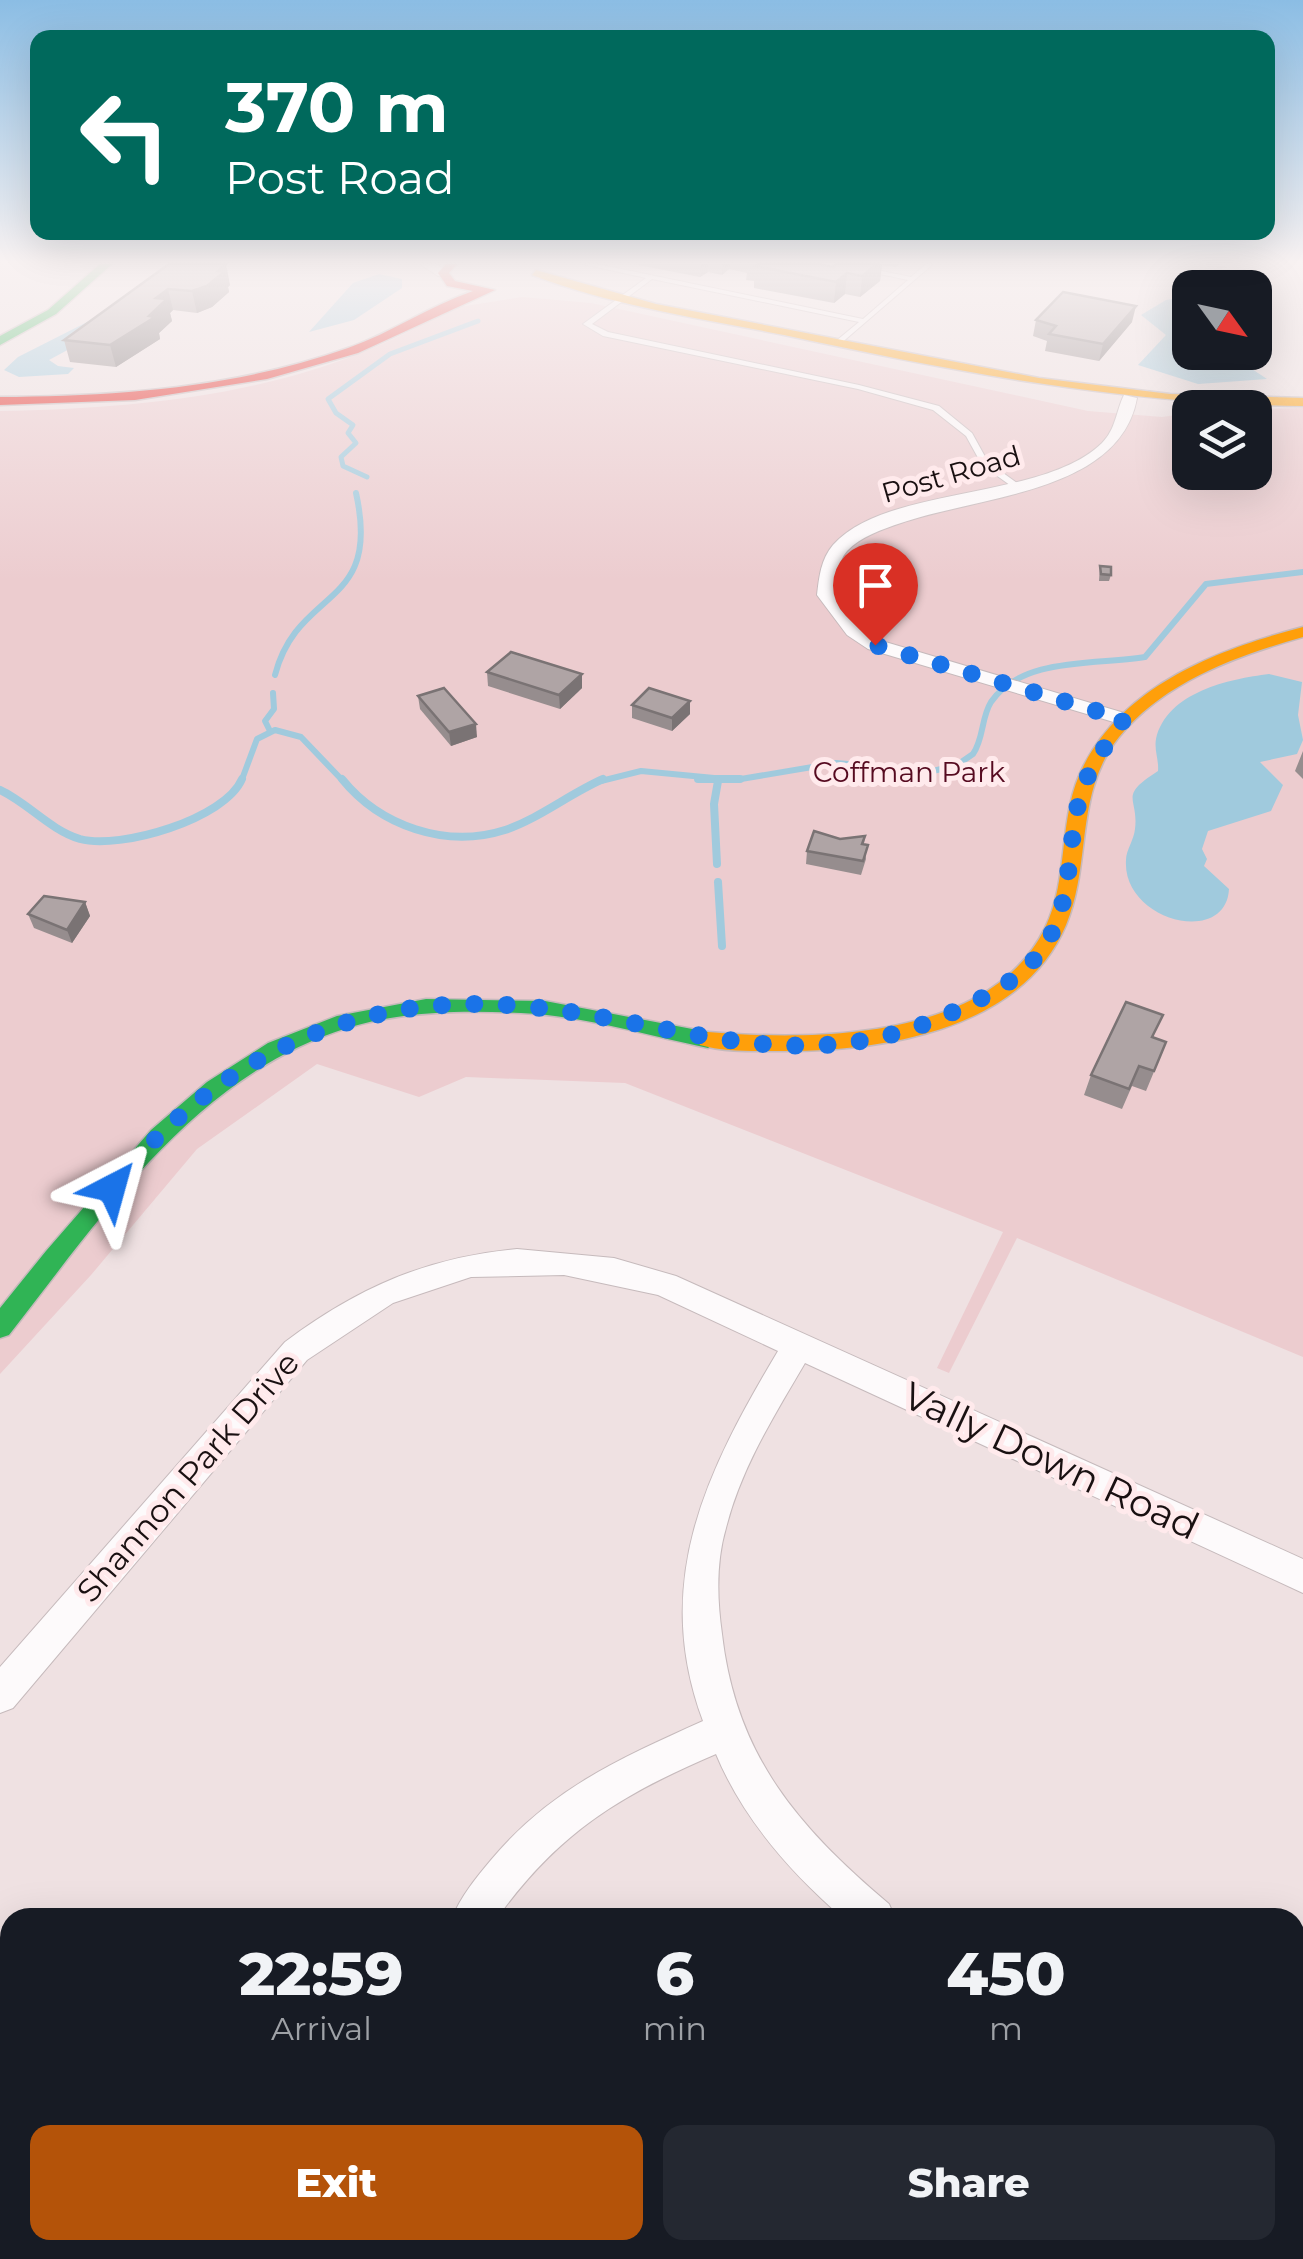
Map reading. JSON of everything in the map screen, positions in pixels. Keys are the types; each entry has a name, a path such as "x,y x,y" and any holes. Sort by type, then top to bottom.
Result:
{"street":[{"path":"151,393 250,369"},
{"path":"0,400 151,393 238,383 298,369"},
{"path":"963,369 1053,388 1129,398 1303,402"},
{"name":"Post Road","path":"1124,719 902,656 854,632 826,595 830,566 843,545 876,526 1062,474 1110,447 1129,414 1129,398"},
{"path":"0,1327 136,1159 182,1111 234,1071 342,1025 434,1006 497,1004 564,1012 732,1044 817,1046 908,1031 997,992 1029,965 1054,931 1066,896 1080,796 1098,758 1124,719 1181,677 1249,648 1303,632"},
{"name":"Shannon Park Drive","path":"0,1695 284,1364 327,1325 391,1289 457,1268 508,1259 563,1259 608,1266 665,1285 798,1346"},
{"path":"798,1346 730,1465 708,1525 700,1585 704,1655 722,1732 767,1810 830,1882 862,1908"},
{"name":"Vally Down Road","path":"798,1346 1303,1576"},
{"path":"479,1908 504,1872 550,1826 596,1790 722,1732"}],"lane":[{"path":"778,369 859,386 936,408 962,427 985,463 1017,486"}],"green space":[{"name":"Coffman Park","path":"313,369 897,369 1088,411 1172,416 1172,490 1272,490 1272,409 1303,408 1303,1357 1017,1238 949,1373 937,1368 1003,1232 625,1083 466,1077 419,1097 317,1064 197,1149 91,1275 0,1374 0,411 119,405 238,389"}],"water":[{"path":"73,369 68,374 19,377 4,370"},
{"path":"1152,369 1254,370 1267,379 1198,384"},
{"path":"1269,674 1302,682 1298,715 1303,740 1297,754 1260,762 1283,785 1271,811 1208,831 1202,849 1207,859 1204,866 1229,889 1224,907 1211,918 1194,921 1156,911 1140,898 1129,881 1126,860 1135,829 1134,792 1158,771 1156,739 1162,723 1186,699 1202,691"}],"building":[{"path":"1100,566 1111,567 1111,575 1101,574"},
{"path":"511,652 582,674 559,695 487,672"},
{"path":"444,688 476,724 449,732 418,696"},
{"path":"649,688 690,701 672,718 632,705"},
{"path":"814,831 840,839 865,836 862,844 868,845 863,861 807,851"},
{"path":"44,896 85,902 67,930 28,914"},
{"path":"1126,1002 1163,1015 1152,1037 1166,1042 1154,1071 1139,1066 1129,1089 1091,1075"}],"waterway":[{"path":"367,477 343,466 341,457 356,443 348,433 353,425 336,413 328,399 369,369"},
{"path":"275,675 286,646 301,625 348,579 358,558 361,531 356,493"},
{"path":"725,779 836,763 933,771 957,765 977,748 991,702 1022,677 1062,665 1145,657 1206,584 1303,572"},
{"path":"270,731 265,721 274,709 273,693"},
{"path":"241,782 257,739 275,730 301,737 344,782"},
{"path":"598,782 641,771 725,779"},
{"path":"0,790 69,835 98,841 144,835 194,818 232,794 242,779"},
{"path":"342,779 357,795 395,821 438,835 460,837 518,825 598,782"},
{"path":"598,782 603,779"},
{"path":"698,779 725,779"},
{"path":"725,779 740,779"},
{"path":"717,864 714,804 718,781"},
{"path":"718,882 722,946"}],"traffic: fast":[{"path":"0,1327 107,1193 159,1136 214,1087 275,1048 345,1021 426,1006 545,1008 708,1040"}],"traffic: slow":[{"path":"971,369 1104,391 1303,402"},
{"path":"708,1040 751,1044 851,1040 902,1032 952,1017 995,995 1031,966 1055,928 1064,897 1079,801 1092,766 1112,735 1137,709 1199,669 1303,632"}],"traffic: jam":[{"path":"0,401 135,396 224,385 291,369"}],"route":[{"path":"112,1188 158,1134 234,1071 301,1040 369,1018 434,1006 524,1006 732,1044 817,1046 908,1031 997,992 1029,965 1054,931 1066,896 1080,796 1098,758 1124,719 928,664 875,645"}]}
